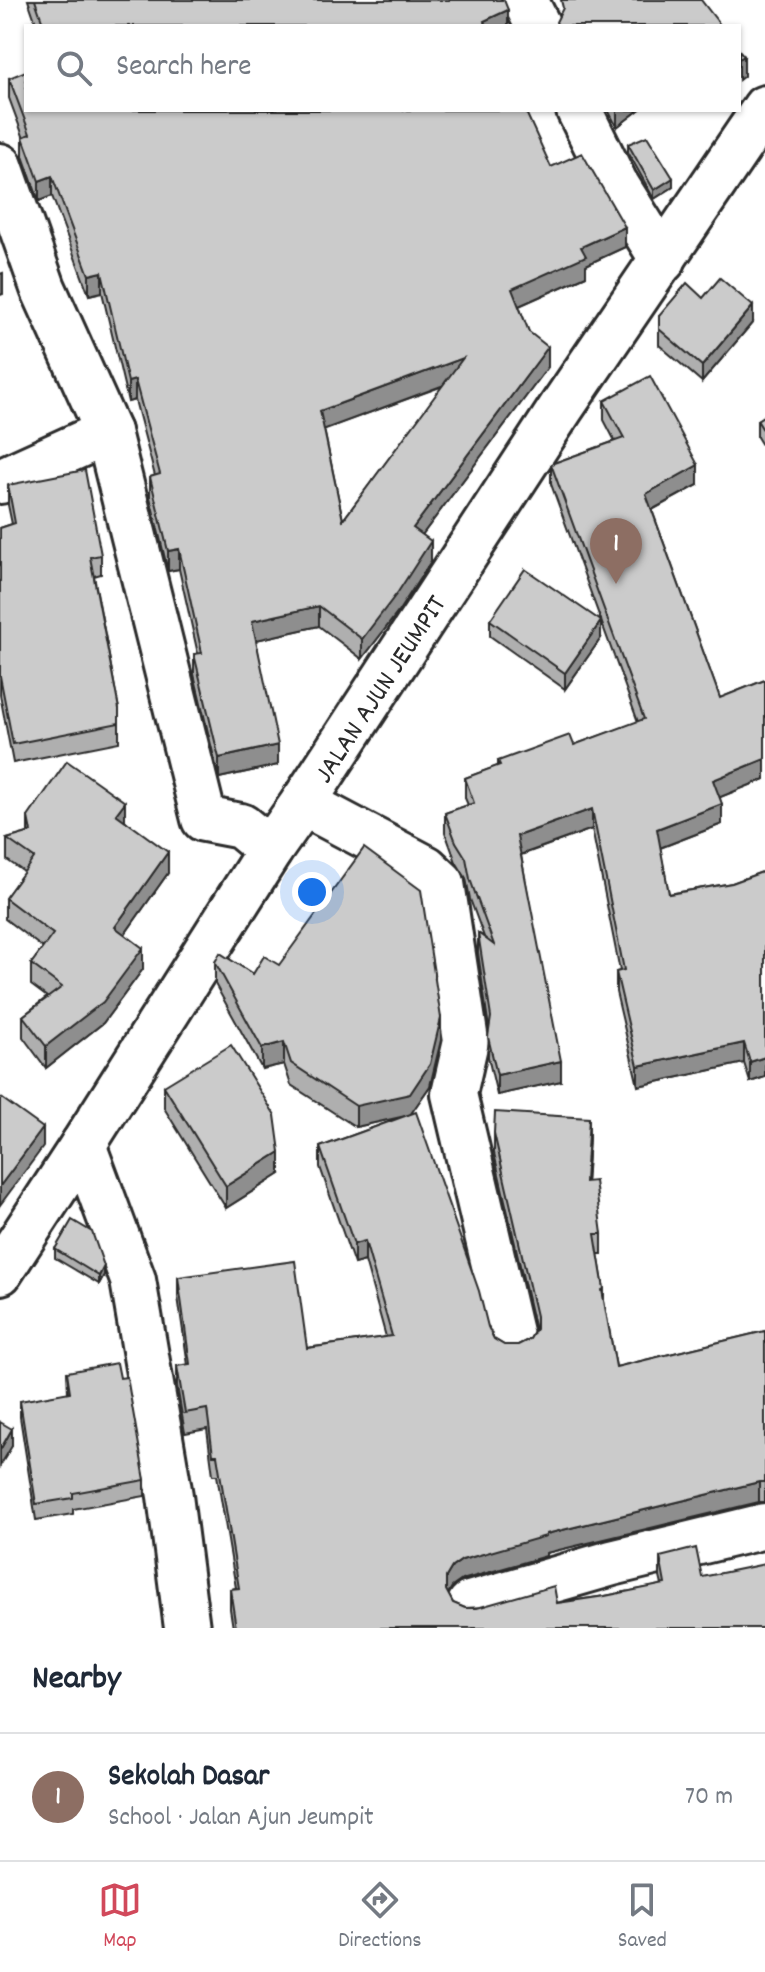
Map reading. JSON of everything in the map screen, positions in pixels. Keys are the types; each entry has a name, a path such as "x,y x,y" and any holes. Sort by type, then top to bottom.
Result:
{"street":[{"path":"525,0 537,24"},
{"name":"JALAN AJUN JEUMPIT","path":"0,1272 270,850 561,408 765,108"},
{"path":"580,112 615,183 663,260"},
{"path":"0,166 43,288 108,432 204,819 241,826 270,850"},
{"path":"0,481 108,432"},
{"path":"303,803 426,868 442,883 466,1041 454,1094 512,1341"},
{"path":"83,1145 133,1280 170,1496 187,1628"},
{"path":"470,1604 612,1563 765,1526"}],"building":[{"path":"35,0 504,0 508,10 484,21 485,24 43,24"},
{"path":"561,0 701,0 719,24 557,24 563,8"},
{"path":"24,72 24,112 526,112 551,167 582,153 625,227 581,247 586,256 512,289 529,332 548,347 413,528 431,541 362,639 319,606 252,621 278,745 219,758 194,654 202,653 179,549 168,551 150,477 160,474 135,380 128,382 102,272 89,275 52,176 39,181 23,137 30,134 9,78","holes":["463,358 343,520 320,411"]},
{"path":"647,136 673,178 654,190 628,144"},
{"path":"720,278 753,306 702,366 659,329 659,316 687,283 703,298"},
{"path":"650,376 698,465 646,494 720,698 765,680 765,759 713,780 722,804 657,829 669,894 732,883 765,871 765,1057 750,1062 744,1043 638,1066 616,972 624,970 592,809 517,836 561,1061 497,1075 488,1037 491,1017 478,933 494,945 470,879 466,858 445,813 474,803 465,778 500,765 498,761 570,735 574,745 644,719 551,464 624,438 604,401"},
{"path":"765,415 765,433 757,420"},
{"path":"85,470 101,555 90,557 119,709 119,723 13,744 0,676 0,528 15,523 8,485"},
{"path":"525,569 601,621 565,673 490,620"},
{"path":"67,761 125,802 116,814 168,852 115,927 143,948 103,1002 46,1046 23,1016 62,987 31,964 53,934 5,898 34,858 7,839 31,832 28,817"},
{"path":"364,848 421,890 441,1018 430,1064 410,1094 356,1106 291,1063 284,1042 262,1048 215,962 220,953 253,974 264,956 279,965"},
{"path":"231,1045 275,1115 280,1152 226,1186 164,1086"},
{"path":"0,1097 43,1128 0,1186"},
{"path":"416,1112 494,1339 504,1345 518,1345 530,1339 536,1329 536,1316 494,1133 495,1112 589,1118 585,1182 595,1181 602,1234 595,1234 616,1367 765,1331 765,1482 546,1534 462,1560 452,1567 446,1577 446,1590 453,1603 465,1608 477,1608 554,1586 557,1603 665,1584 660,1557 696,1548 702,1577 765,1564 765,1628 236,1628 230,1589 239,1588 207,1409 185,1413 177,1366 190,1364 178,1277 295,1261 307,1348 392,1336 365,1241 354,1244 320,1147"},
{"path":"72,1220 92,1232 104,1266 99,1276 55,1249"},
{"path":"117,1363 120,1378 127,1377 145,1480 73,1493 73,1498 36,1504 20,1401 70,1392 67,1372"},
{"path":"0,1422 12,1429 0,1450"}],"place":[{"name":"Sekolah Dasar","path":"616,584"}]}
